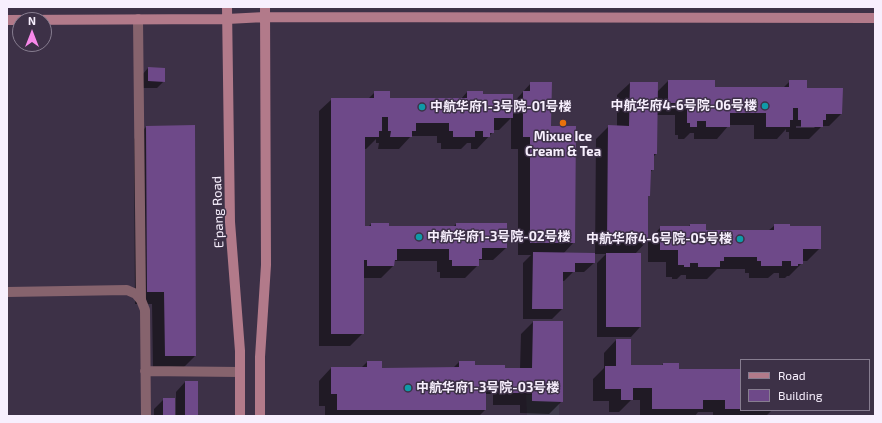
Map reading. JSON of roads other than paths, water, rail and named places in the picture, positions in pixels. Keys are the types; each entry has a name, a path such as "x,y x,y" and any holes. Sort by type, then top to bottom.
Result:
{"main road":[{"name":"E'pang Road","path":"227,7 230,222 240,351 240,416"},
{"path":"260,416 260,357 266,265 265,12"},
{"path":"7,20 227,19 265,12 875,18"}],"street":[{"path":"138,19 141,300"},
{"path":"7,292 127,290 136,294 141,300 145,310 146,416"},
{"path":"145,371 240,372"}],"place":[{"name":"中航华府4-6号院-06号楼","path":"765,106"},
{"name":"中航华府1-3号院-01号楼","path":"422,107"},
{"name":"Mixue Ice Cream & Tea","path":"563,123"},
{"name":"中航华府1-3号院-02号楼","path":"419,237"},
{"name":"中航华府4-6号院-05号楼","path":"740,239"},
{"name":"中航华府1-3号院-03号楼","path":"408,388"}]}
